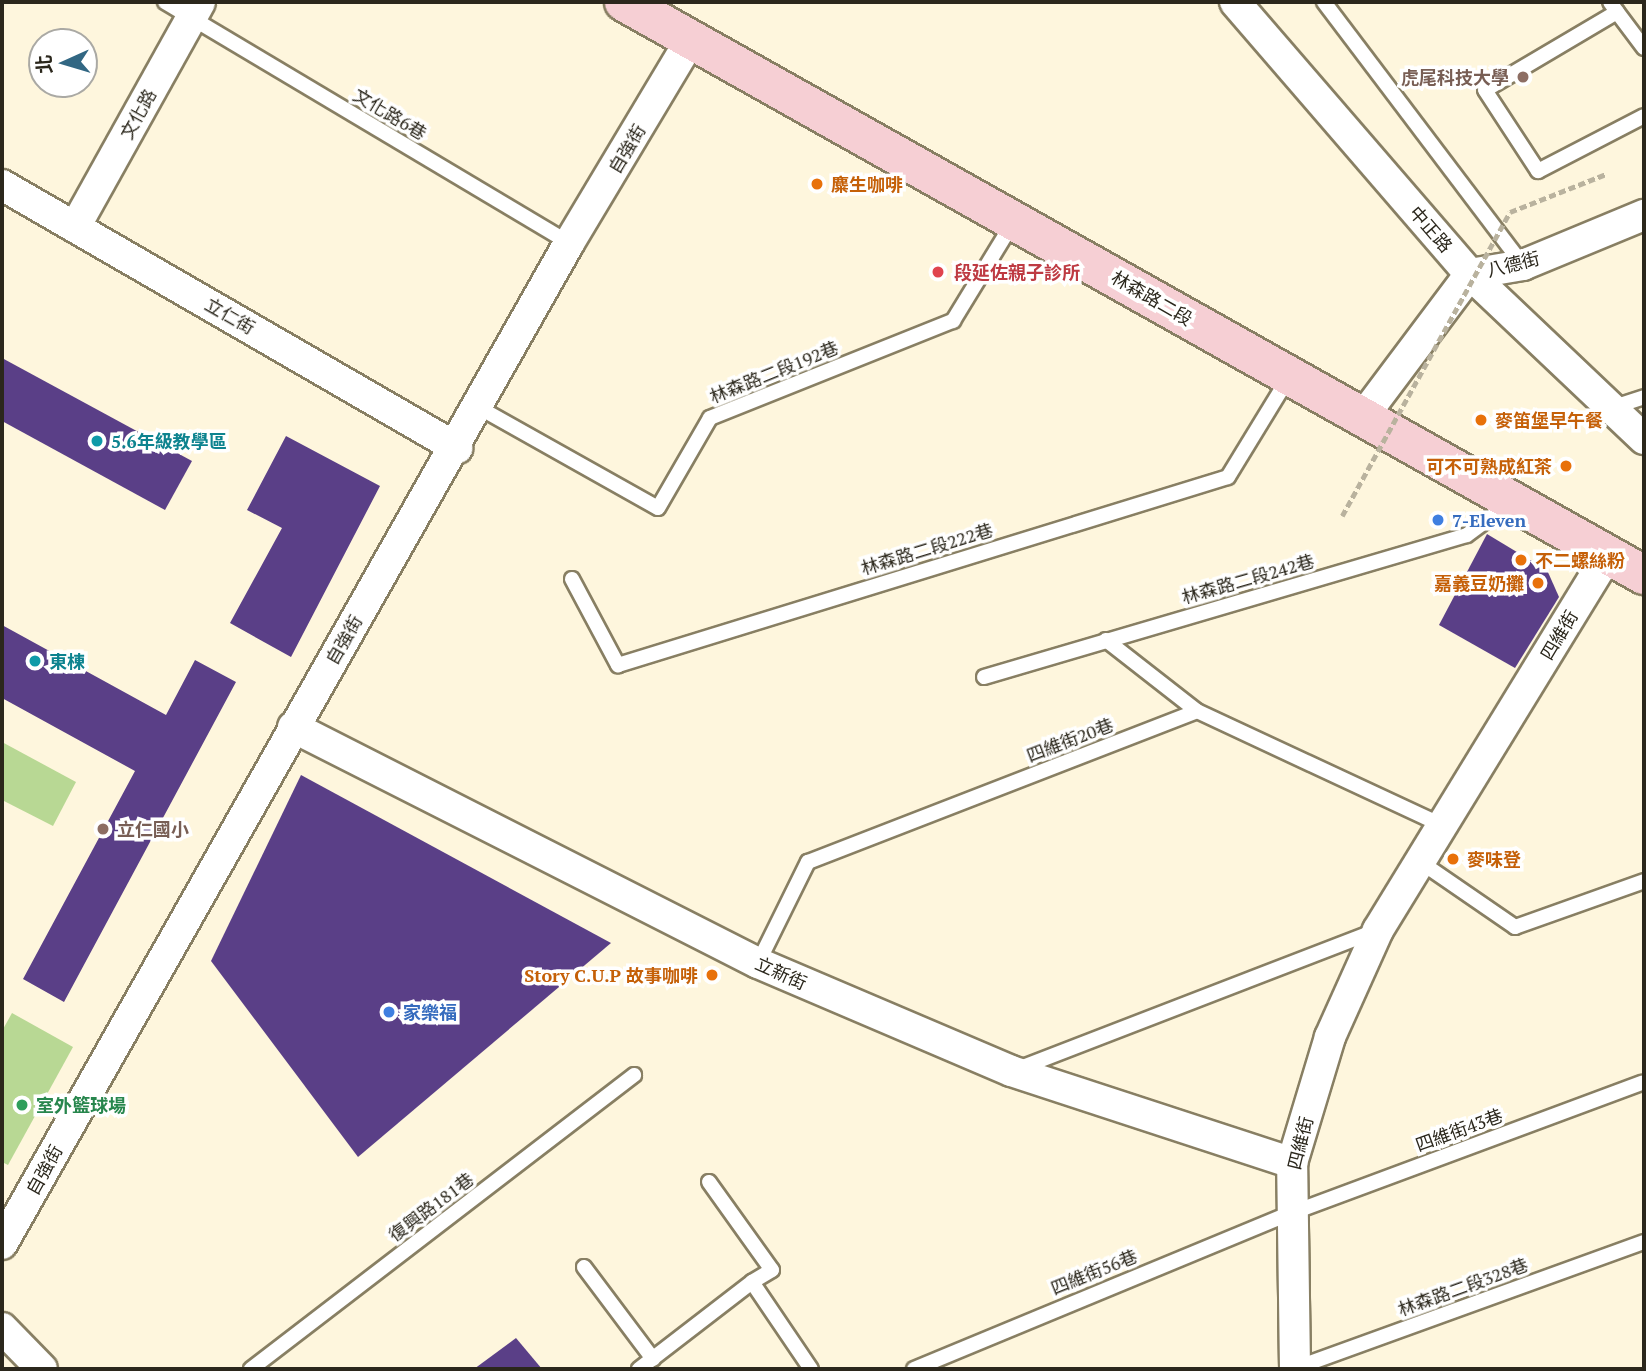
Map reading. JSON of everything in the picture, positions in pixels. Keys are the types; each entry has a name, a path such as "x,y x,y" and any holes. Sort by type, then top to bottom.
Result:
{"main road":[{"name":"林森路二段","path":"624,2 1644,575"}],"street":[{"name":"中正路","path":"1235,2 1470,274 1614,407 1644,439"},
{"name":"文化路","path":"75,227 196,10"},
{"name":"自強街","path":"2,1244 293,727 457,448 569,243 691,39"},
{"name":"立仁街","path":"2,185 457,448"},
{"name":"八德街","path":"1362,418 1470,274 1523,265 1644,215"},
{"name":"四維街","path":"1294,1369 1289,1214 1292,1163 1330,1037 1378,930 1422,863 1608,554"},
{"name":"立新街","path":"293,727 758,963 1011,1071 1292,1163"},
{"path":"2,1328 42,1369"}],"lane":[{"name":"文化路6巷","path":"165,2 196,10 569,243"},
{"path":"1324,2 1523,265"},
{"path":"1644,48 1613,7 1485,90 1538,171 1644,116"},
{"name":"林森路二段192巷","path":"478,407 658,508 710,418 953,321 1014,220"},
{"name":"林森路二段222巷","path":"572,579 618,665 1228,477 1290,376"},
{"path":"1614,407 1644,397"},
{"name":"林森路二段242巷","path":"984,677 1467,536 1514,500"},
{"path":"1106,640 1197,711 1444,826"},
{"name":"四維街20巷","path":"758,963 808,862 1197,711"},
{"path":"1422,863 1514,927 1644,881"},
{"path":"1011,1071 1378,930"},
{"name":"復興路181巷","path":"251,1369 634,1075"},
{"name":"四維街43巷","path":"1289,1214 1642,1083"},
{"path":"639,1369 752,1282 772,1270 709,1182"},
{"name":"四維街56巷","path":"914,1369 1289,1214"},
{"name":"林森路二段328巷","path":"1294,1369 1644,1242"},
{"path":"584,1268 653,1359"},
{"path":"752,1282 811,1369"}],"path":[{"path":"1342,516 1510,212 1606,174"}],"green space":[{"path":"2,742 76,782 53,826 2,800"},
{"name":"室外籃球場","path":"12,1013 73,1047 8,1165 2,1162 2,1031"}],"building":[{"name":"5.6年級教學區","path":"2,358 192,461 165,510 2,421"},
{"path":"286,436 380,486 291,657 230,623 282,528 247,510"},
{"path":"1487,534 1547,570 1559,597 1515,668 1439,625"},
{"path":"2,625 166,715 195,660 236,682 64,1002 23,979 135,771 2,698"},
{"name":"家樂福","path":"301,775 611,943 358,1157 211,961"},
{"path":"516,1338 542,1369 474,1369"}],"place":[{"name":"虎尾科技大學","path":"1523,77"},
{"name":"麋生咖啡","path":"817,184"},
{"name":"段延佐親子診所","path":"938,272"},
{"name":"麥笛堡早午餐","path":"1481,420"},
{"name":"5.6年級教學區","path":"97,441"},
{"name":"可不可熟成紅茶","path":"1566,466"},
{"name":"7-Eleven","path":"1438,520"},
{"name":"不二螺絲粉","path":"1521,560"},
{"name":"嘉義豆奶攤","path":"1538,583"},
{"name":"東棟","path":"35,661"},
{"name":"立仁國小","path":"103,829"},
{"name":"麥味登","path":"1453,859"},
{"name":"Story C.U.P 故事咖啡","path":"712,975"},
{"name":"家樂福","path":"389,1012"},
{"name":"室外籃球場","path":"22,1105"}]}
